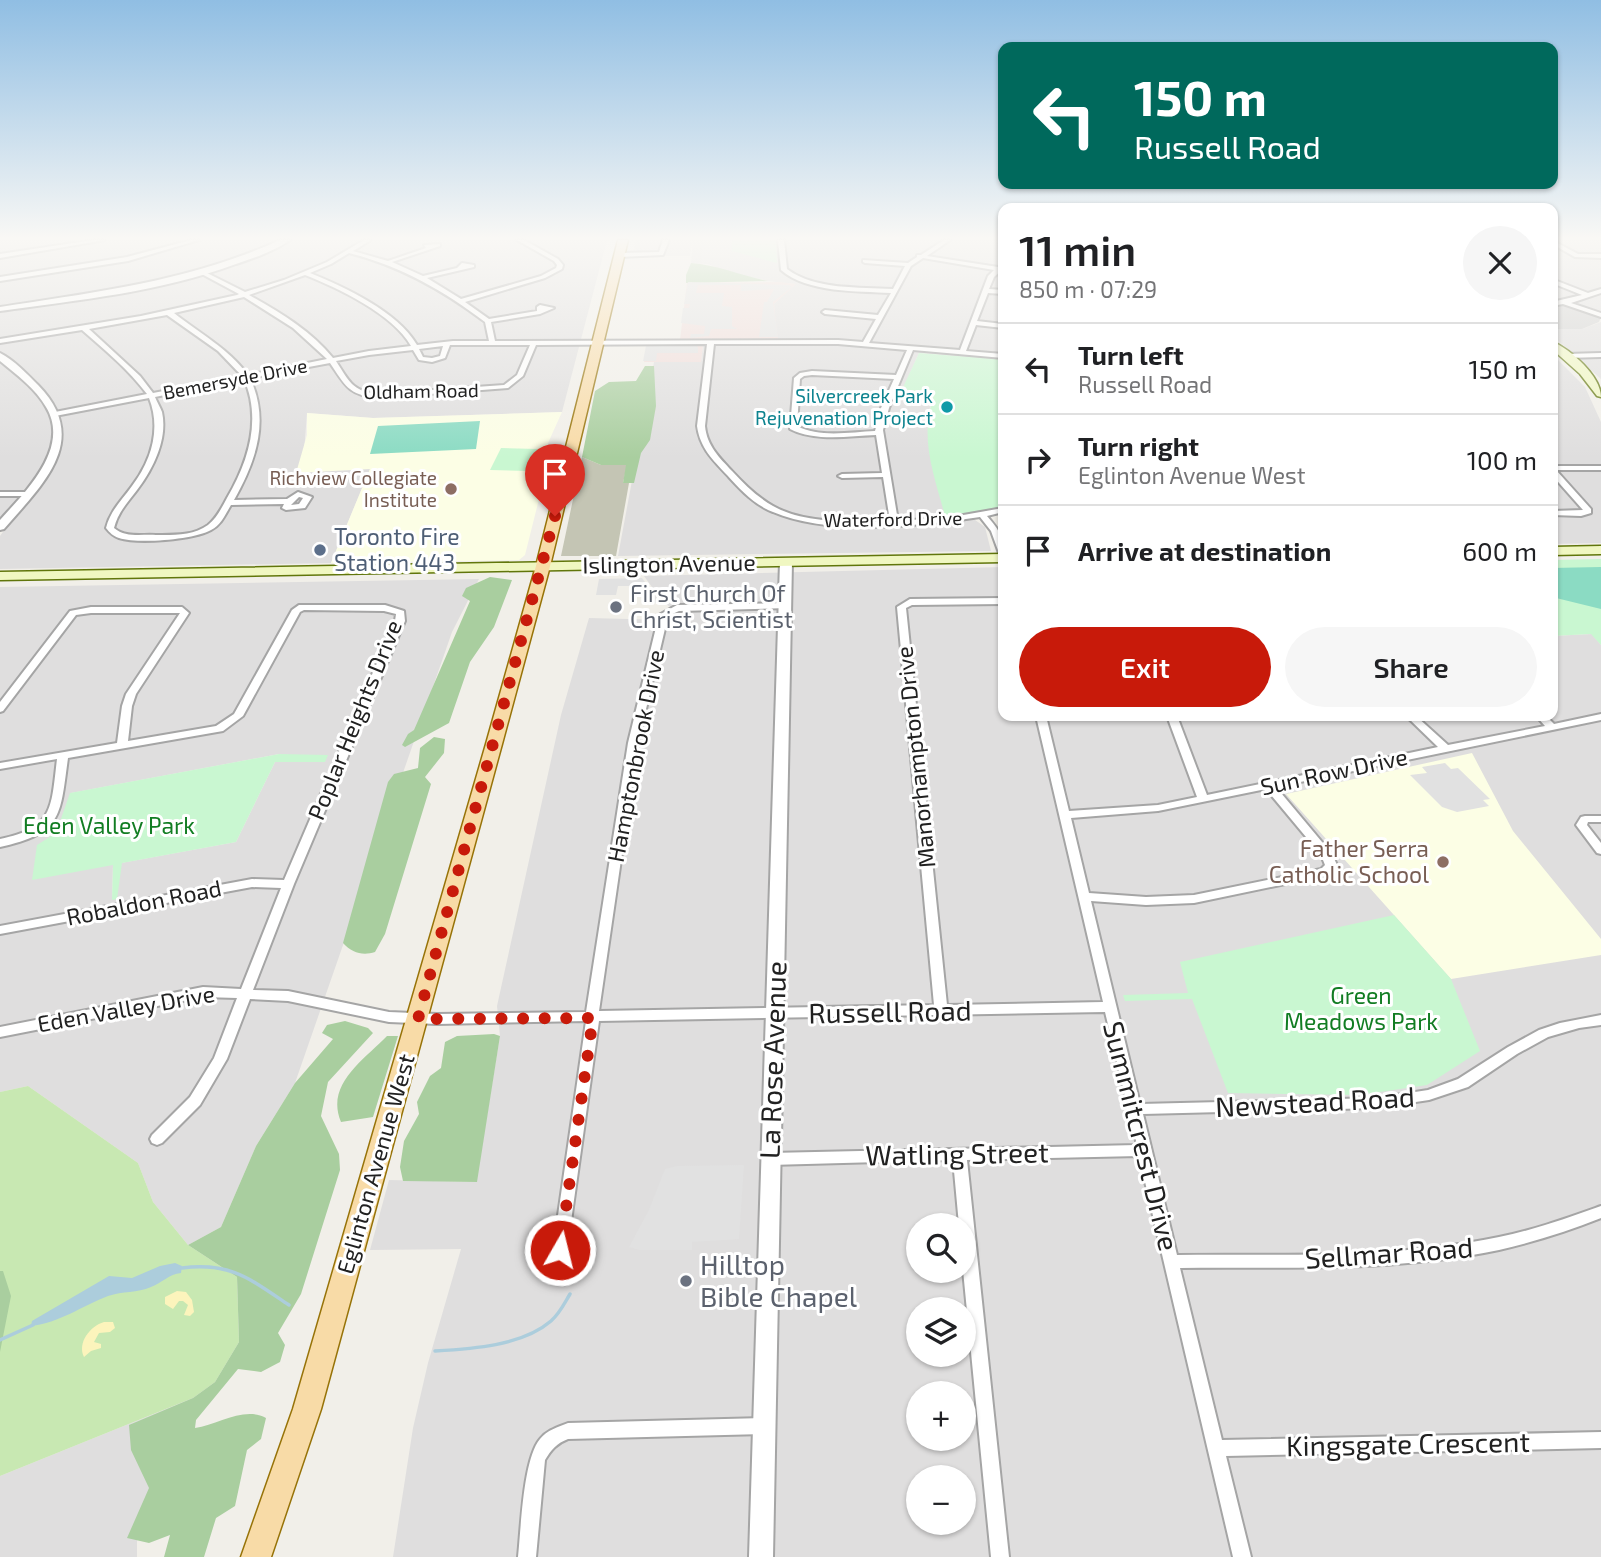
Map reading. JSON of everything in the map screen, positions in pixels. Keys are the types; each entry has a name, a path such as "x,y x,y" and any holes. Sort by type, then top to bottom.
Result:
{"main road":[{"name":"Eglinton Avenue West","path":"256,1557 307,1409 392,1101 418,1019 542,566 604,313"},
{"path":"1558,349 1584,372 1601,394"},
{"path":"1558,551 1601,550"},
{"name":"Islington Avenue","path":"0,576 786,562 998,555"}],"street":[{"path":"0,341 164,313"},
{"path":"83,327 142,380 154,395 160,417 160,434 139,481 112,519 110,528 125,537 195,534 214,525 229,503 253,453 257,420 253,393 246,377 228,358 169,313"},
{"name":"Oldham Road","path":"273,313 310,338 333,360 351,390 360,395 493,390 506,387 518,380 534,342"},
{"path":"377,313 399,327 416,346"},
{"path":"477,313 488,321 492,341"},
{"path":"488,321 536,313"},
{"path":"832,313 880,317"},
{"path":"865,344 882,313"},
{"path":"961,353 977,313"},
{"path":"973,323 998,326"},
{"name":"Bemersyde Drive","path":"55,414 416,346 492,341 865,344 998,356"},
{"name":"Waterford Drive","path":"711,342 701,426 702,439 707,449 752,496 777,512 837,523 946,521 998,512"},
{"name":"Bemersyde Drive","path":"416,346 419,357 432,360 444,355 447,344"},
{"path":"894,522 879,433 884,408 911,348"},
{"path":"1566,356 1601,355"},
{"path":"0,356 30,384 55,414 57,432 54,452 44,471 0,527"},
{"path":"879,433 809,433 795,430 793,427 797,379 802,374 812,373 898,377"},
{"path":"1558,469 1601,468"},
{"path":"842,476 885,475"},
{"path":"1558,476 1588,510 1581,514 1558,513"},
{"path":"0,494 27,494"},
{"path":"229,503 289,501"},
{"path":"983,516 995,530 998,539"},
{"name":"La Rose Avenue","path":"761,1557 786,562"},
{"name":"Manorhampton Drive","path":"942,1010 901,607 910,602 998,601"},
{"name":"Hamptonbrook Drive","path":"560,1250 633,743 664,615 677,608 785,606"},
{"name":"Poplar Heights Drive","path":"0,766 219,729 233,721 296,610 302,607 385,608 399,611 400,621 288,884 220,1059 205,1087 185,1114 157,1139"},
{"path":"0,709 73,613 91,610 181,610 185,613 183,617 128,700 122,745"},
{"name":"Sun Row Drive","path":"1065,815 1137,812 1601,717"},
{"name":"Summitcrest Drive","path":"1042,721 1242,1557"},
{"path":"1174,721 1203,798"},
{"path":"1416,721 1445,748"},
{"path":"1546,721 1551,726"},
{"path":"0,843 30,837 50,822 63,755"},
{"path":"1085,897 1146,901 1194,899 1325,872 1331,865 1326,854 1269,786"},
{"path":"1601,819 1585,820 1581,825 1582,830 1601,850"},
{"name":"Robaldon Road","path":"0,930 229,887 288,884"},
{"name":"Eden Valley Drive","path":"0,1032 203,992 288,996 389,1017 418,1019"},
{"name":"Russell Road","path":"418,1019 1110,1007"},
{"name":"Newstead Road","path":"1136,1109 1405,1101 1451,1089 1536,1035 1555,1027 1601,1020"},
{"name":"Watling Street","path":"770,1159 1145,1150"},
{"path":"959,1154 1000,1557"},
{"name":"Sellmar Road","path":"1172,1262 1442,1253 1530,1238 1601,1212"},
{"path":"527,1557 537,1460 547,1441 557,1434 568,1431 764,1426"},
{"name":"Kingsgate Crescent","path":"1216,1448 1601,1440"}],"shaded area":[{"path":"0,313 588,313 562,412 373,418 307,413 304,452 370,469 331,563 0,569 0,536 10,522 0,521"},
{"path":"682,313 732,313 732,326 737,329 711,329 709,336 690,338 691,334 704,334 705,326 681,323"},
{"path":"683,313 775,313 778,340 680,340"},
{"path":"762,313 775,313 778,337 759,337"},
{"path":"775,313 998,313 997,359 919,353 899,398 932,402 927,416 946,516 968,515 985,527 991,551 618,556 654,362 701,362 703,345 777,345"},
{"path":"1558,313 1589,313 1601,317 1599,322 1582,329 1558,329"},
{"path":"1601,322 1601,379 1558,340 1558,329 1582,329"},
{"path":"647,345 703,345 701,362 644,362"},
{"path":"646,346 697,346 698,353 657,353 656,361 643,361"},
{"path":"1558,360 1585,387 1601,422 1601,543 1558,544"},
{"name":"Richview Collegiate Institute","path":"562,412 534,474 540,479 539,499 525,555 519,560 331,563 370,469 296,473 307,435 307,413 373,418"},
{"path":"582,457 601,465 627,465 623,483 629,483 616,556 561,556"},
{"path":"998,567 998,721 1558,721 1558,636 1592,634 1601,645 1601,1557 393,1557 413,1428 428,1363 461,1249 370,1250 389,1180 476,1182 500,1036 497,1006 561,715 589,618 667,620 677,612 662,601 644,576"},
{"path":"642,578 660,602 650,604 637,586 618,586 616,595 596,595 599,579"},
{"path":"479,579 452,632 295,1083 256,1146 221,1227 188,1245 153,1202 138,1163 28,1086 0,1092 0,587","holes":["279,754 325,762 275,762 236,842 121,863 112,899 113,865 48,840 61,824 71,793"]},
{"name":"Father Serra Catholic School","path":"1472,753 1513,831 1601,939 1601,955 1451,979 1286,794"},
{"path":"1445,763 1451,769 1458,768 1490,799 1483,800 1489,806 1457,812 1442,807 1410,775 1427,773 1422,767"},
{"path":"744,1165 739,1239 692,1242 692,1250 640,1250 629,1247 649,1210 665,1169 677,1166"},
{"path":"193,1398 137,1541 137,1557 0,1557 0,1476"}],"green space":[{"path":"919,353 998,360 998,507 968,515 945,516 928,445 932,402 898,398"},
{"path":"645,366 654,366 656,406 650,440 641,453 634,483 623,483 626,465 601,465 582,457 595,391 609,382 636,381"},
{"path":"480,421 476,449 370,454 378,426"},
{"path":"501,448 538,449 528,471 490,470"},
{"path":"1601,559 1601,645 1591,634 1558,636 1558,560"},
{"path":"1601,567 1601,609 1558,598 1558,568"},
{"path":"490,577 512,580 494,627 470,662 449,723 405,747 402,745 408,734 414,730 470,601 462,596 466,588"},
{"path":"434,737 445,739 444,753 425,777 431,784 385,934 375,952 358,953 343,943 388,782 394,774 418,768 420,748"},
{"name":"Eden Valley Park","path":"279,754 328,755 325,762 275,762 236,842 122,863 117,899 112,900 113,865 32,880 37,845 56,833 70,793"},
{"name":"Green Meadows Park","path":"1394,915 1451,979 1480,1051 1427,1085 1360,1095 1228,1093 1192,999 1125,1001 1123,995 1188,993 1180,962"},
{"path":"345,1021 368,1028 373,1033 328,1082 321,1116 339,1154 340,1170 301,1294 278,1333 285,1345 280,1362 261,1372 238,1369 196,1420 195,1428 240,1415 258,1415 266,1418 261,1439 247,1450 235,1506 216,1518 204,1557 164,1557 170,1535 149,1543 127,1538 149,1488 131,1450 129,1425 193,1398 215,1382 239,1342 237,1277 188,1245 221,1227 256,1146 295,1083 333,1039 322,1033 327,1025"},
{"path":"387,1036 398,1036 373,1117 341,1122 337,1108 342,1084"},
{"path":"457,1036 500,1036 477,1182 403,1181 400,1167 404,1141 419,1114 417,1102 430,1076 441,1068 445,1042"},
{"path":"28,1086 138,1163 153,1202 188,1245 237,1277 239,1342 215,1382 193,1398 0,1476 0,1092"},
{"path":"0,1271 3,1271 11,1296 0,1352"}],"sand":[{"path":"177,1291 186,1292 192,1300 194,1312 190,1316 184,1315 188,1305 183,1301 179,1301 173,1309 165,1304 165,1297"},
{"path":"104,1322 113,1322 115,1328 110,1332 99,1333 94,1342 101,1344 101,1348 84,1357 82,1346 86,1336 94,1327"}],"water":[{"path":"175,1263 182,1266 181,1273 155,1285 108,1296 61,1318 31,1326 32,1321 109,1276 132,1278 160,1266"}],"waterway":[{"path":"182,1268 214,1268 239,1274 289,1305"},
{"path":"435,1351 496,1345 526,1336 551,1321 570,1294"},
{"path":"0,1340 33,1325"}],"place":[{"name":"Silvercreek Park Rejuvenation Project","path":"947,407"},
{"name":"Richview Collegiate Institute","path":"451,489"},
{"name":"Toronto Fire Station 443","path":"320,550"},
{"name":"First Church Of Christ, Scientist","path":"616,607"},
{"name":"Father Serra Catholic School","path":"1443,862"},
{"name":"Hilltop Bible Chapel","path":"686,1281"}],"route":[{"path":"555,516 418,1019 593,1018 560,1250"}]}
